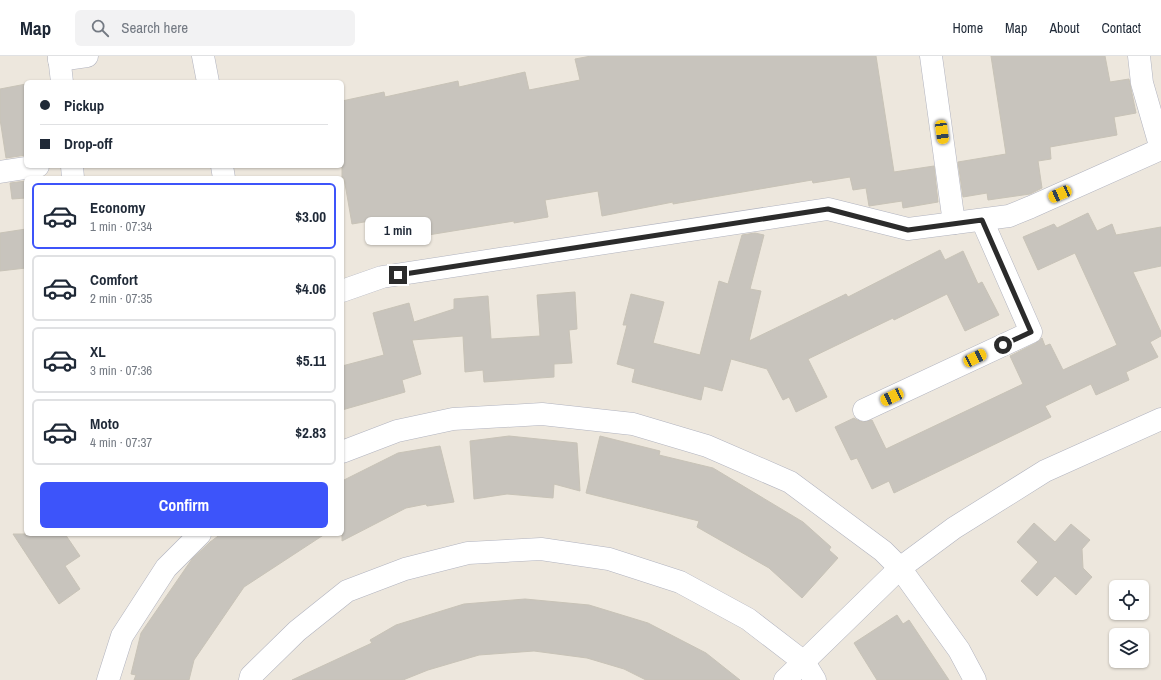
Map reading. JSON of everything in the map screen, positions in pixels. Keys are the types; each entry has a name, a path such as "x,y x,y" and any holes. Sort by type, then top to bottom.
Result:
{"lane":[{"path":"62,80 59,58 87,56"},
{"path":"203,56 208,80"},
{"path":"931,56 954,223"},
{"path":"344,290 382,277 828,209 908,230 1009,216 1161,149 1142,83 1139,56"},
{"path":"0,172 25,168"},
{"path":"864,410 1031,332 982,220"},
{"path":"344,451 397,431 453,419 542,414 633,424 707,446 790,482 883,551 900,568 959,650 975,680"},
{"path":"785,680 900,568 954,528 1045,471 1161,419"},
{"path":"108,680 122,636 166,568 198,536"},
{"path":"250,680 251,676 297,631 347,591 405,569 468,553 541,549 609,559 680,582 748,618 804,662 815,680"}],"building":[{"path":"591,56 876,56 894,172 934,166 938,202 903,208 902,201 869,206 866,188 853,190 850,177 813,183 812,180 673,204 673,202 602,216 598,191 545,200 548,217 514,223 514,221 373,244 370,221 352,224 344,176 342,176 342,168 344,168 344,101 384,92 385,97 458,81 459,87 525,72 529,90 580,80 575,59"},
{"path":"991,56 1105,56 1110,82 1129,79 1136,113 1114,117 1117,135 1050,147 1051,159 1038,161 1042,188 1030,194 988,200 987,193 963,197 958,162 1006,154"},
{"path":"24,84 24,155 6,158 0,119 0,89"},
{"path":"24,181 24,198 12,199 10,183"},
{"path":"1088,213 1097,231 1112,224 1116,235 1161,227 1161,266 1133,272 1161,332 1161,336 1150,342 1158,357 1126,372 1129,380 1096,395 1091,384 1045,406 1051,417 894,493 889,481 872,489 857,458 851,460 835,427 854,418 863,422 872,420 886,449 1023,384 1010,356 1036,343 1042,338 1045,346 1050,344 1063,370 1117,345 1075,253 1038,270 1023,237 1054,224 1057,228"},
{"path":"24,229 24,268 0,271 0,233"},
{"path":"755,233 764,235 750,289 761,291 749,341 846,294 848,297 940,250 945,260 963,251 978,284 982,282 999,315 965,331 947,294 894,320 893,318 808,359 827,397 796,412 789,397 783,400 767,369 731,359 722,391 704,386 701,400 632,382 635,369 617,364 627,325 623,325 631,294 664,302 653,343 700,355 719,281 728,284 742,235"},
{"path":"575,292 577,329 569,330 572,363 554,364 554,377 484,382 483,370 465,372 463,336 412,340 421,374 402,380 405,392 344,409 344,365 384,355 373,313 409,303 414,322 454,309 454,299 488,296 491,339 540,336 537,295"},
{"path":"509,436 577,443 580,491 554,484 553,498 507,494 474,499 470,441"},
{"path":"600,436 660,451 659,455 713,468 803,522 831,547 829,550 838,558 802,598 769,568 697,527 699,521 586,493"},
{"path":"440,446 454,502 427,506 426,504 406,508 342,541 342,536 344,536 344,480 398,453"},
{"path":"1034,523 1055,542 1071,524 1090,540 1082,549 1083,568 1092,577 1076,595 1055,576 1037,596 1021,581 1038,562 1017,542"},
{"path":"13,534 24,534 24,536 66,536 80,556 65,566 80,589 59,604"},
{"path":"218,536 322,536 244,587 194,660 189,680 134,680 136,675 131,674 141,633 192,559"},
{"path":"525,599 589,605 648,623 706,653 740,680 646,680 624,669 587,658 534,651 479,655 428,670 403,680 292,680 372,643 370,640 396,625 464,604"},
{"path":"897,615 903,624 909,620 949,680 877,680 854,643"}],"route":[{"path":"398,275 649,235 828,209 908,230 982,220 1031,332 1003,345"}]}
